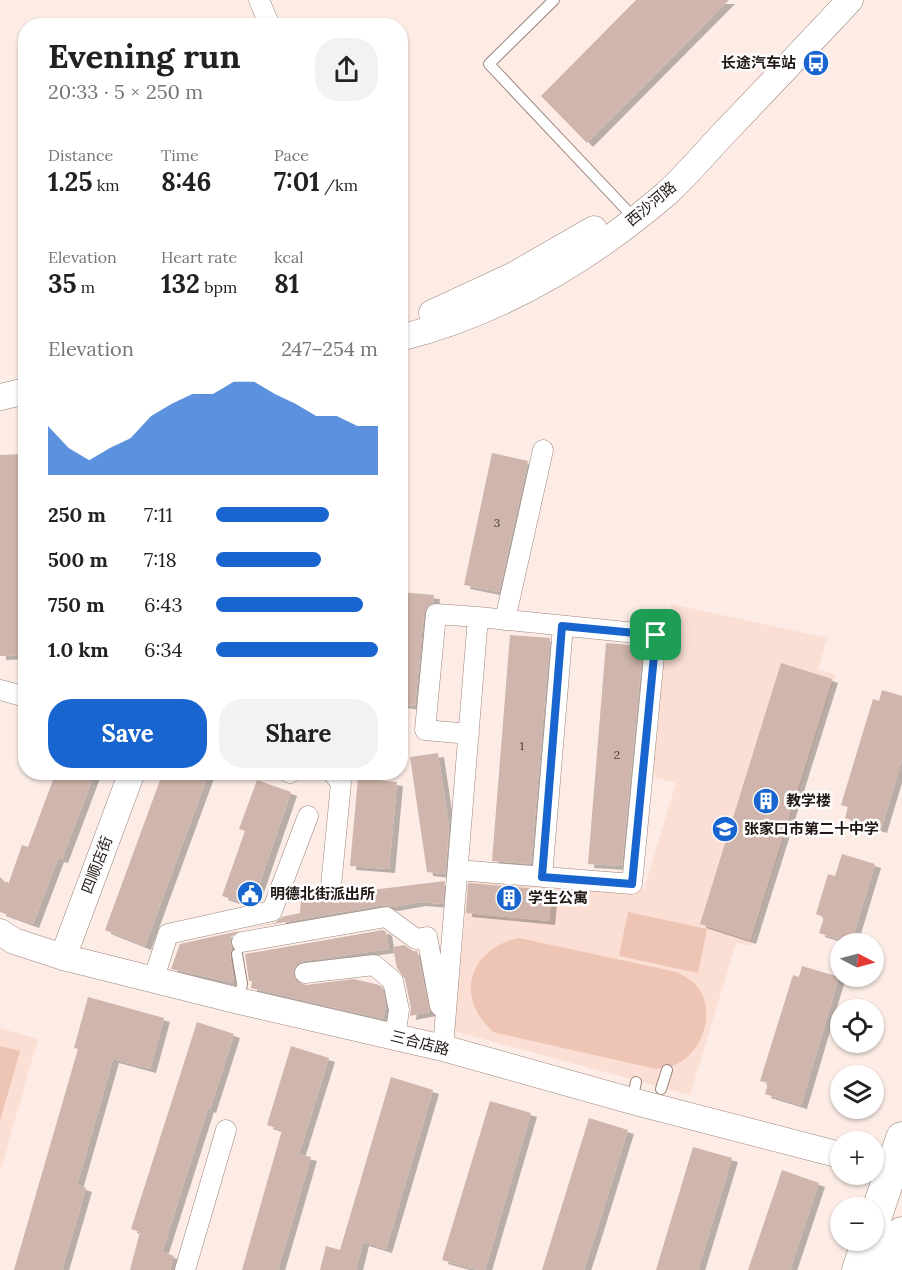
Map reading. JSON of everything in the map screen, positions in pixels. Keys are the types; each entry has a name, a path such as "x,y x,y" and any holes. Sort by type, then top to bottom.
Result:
{"main road":[{"path":"884,1163 902,1138"},
{"path":"890,1270 902,1233"},
{"path":"858,1270 864,1251"}],"street":[{"path":"259,0 267,18"},
{"name":"西沙河路","path":"408,336 481,311 548,278 609,240 657,181 831,0"},
{"name":"西沙河路","path":"408,320 428,315 514,275 596,228 667,193 850,0"},
{"path":"0,397 18,393"},
{"path":"0,413 18,410"},
{"path":"505,620 543,450"},
{"path":"458,870 632,884 656,635 436,614 425,730 469,734"},
{"path":"443,1048 478,617"},
{"path":"542,877 562,626"},
{"path":"0,690 18,695"},
{"name":"四顺店街","path":"63,957 129,780"},
{"path":"331,886 341,783 339,780"},
{"path":"153,981 168,934 273,911 308,816"},
{"path":"240,948 386,917 416,939 427,937 440,1009"},
{"name":"三合店路","path":"0,932 14,941 63,957 153,981 634,1092 682,1109 830,1152"},
{"path":"431,956 451,957"},
{"path":"305,973 374,965 393,981 399,1010 395,1037"},
{"path":"185,1270 226,1130"}],"lane":[{"path":"554,0 489,64 629,213"},
{"path":"238,1002 242,984 240,948"},
{"path":"661,1089 667,1070"}],"shaded area":[{"name":"张家口市第二十中学","path":"671,604 827,638 818,669 836,675 750,946 736,943 690,1095 454,1031 469,876 644,890 676,783 649,776"},
{"path":"628,912 707,929 698,973 619,956"},
{"path":"519,938 677,972 684,976 697,986 704,999 706,1021 699,1042 693,1051 675,1065 656,1069 493,1032 478,1013 472,997 473,973 486,954 507,941"},
{"path":"0,1028 38,1039 0,1172"},
{"path":"0,1046 20,1051 0,1121"}],"building":[{"path":"636,0 729,0 587,143 541,96"},
{"path":"492,453 528,461 499,592 464,585"},
{"path":"18,454 18,655 0,656 0,455"},
{"path":"408,593 434,595 433,603 424,613 415,706 408,705"},
{"path":"510,635 550,638 531,864 492,861"},
{"path":"606,643 643,646 622,866 588,864"},
{"name":"教学楼","path":"781,663 832,679 750,940 700,924"},
{"path":"882,690 902,696 902,759 881,829 845,818 848,807 841,805 873,699 879,701"},
{"path":"438,753 449,827 445,877 445,874 427,872 410,757"},
{"path":"53,780 92,780 62,859 58,858 33,924 0,912 0,877 8,885 22,845 28,847"},
{"path":"160,780 206,780 145,946 105,930"},
{"path":"257,780 291,792 253,903 247,904 222,896 245,831 239,829"},
{"path":"358,780 397,782 389,869 350,866"},
{"path":"842,854 875,864 854,933 830,933 830,936 819,933 824,917 816,914 828,874 835,876"},
{"path":"445,881 443,904 420,902 392,907 384,905 244,929 275,923 282,917 300,913 301,899 325,896 330,898 339,894"},
{"name":"学生公寓","path":"468,883 552,890 549,921 466,913"},
{"path":"383,930 386,932 389,949 304,961 297,964 293,974 296,981 306,985 354,979 379,985 382,987 386,1006 383,1019 251,988 252,981 249,981 245,954"},
{"path":"239,931 231,937 230,943 234,983 171,969 180,944"},
{"path":"404,945 417,951 430,1012 410,1016 411,1008 405,979 397,968 393,947"},
{"path":"802,966 830,974 830,987 836,987 832,999 830,999 830,1007 801,1105 765,1094 768,1083 760,1081 793,975 799,977"},
{"path":"88,997 164,1018 150,1069 113,1059 77,1185 86,1188 62,1270 14,1270 78,1049 74,1048"},
{"path":"197,1022 234,1034 162,1252 174,1256 170,1270 130,1270 140,1232 131,1229"},
{"path":"291,1046 329,1058 299,1154 311,1157 278,1270 242,1270 282,1130 267,1125"},
{"path":"391,1077 433,1090 386,1249 363,1242 356,1270 320,1270 326,1246 340,1250"},
{"path":"490,1101 531,1113 485,1270 478,1270 442,1260"},
{"path":"589,1118 628,1130 584,1270 542,1270"},
{"path":"693,1147 732,1158 698,1270 656,1270"},
{"path":"782,1170 819,1183 790,1270 748,1270"}],"place":[{"name":"长途汽车站","path":"816,63"},
{"name":"教学楼","path":"766,801"},
{"name":"张家口市第二十中学","path":"725,829"},
{"name":"明德北街派出所","path":"250,894"},
{"name":"学生公寓","path":"509,898"}],"route":[{"path":"562,626 656,635 632,884 542,877 562,626"}]}
